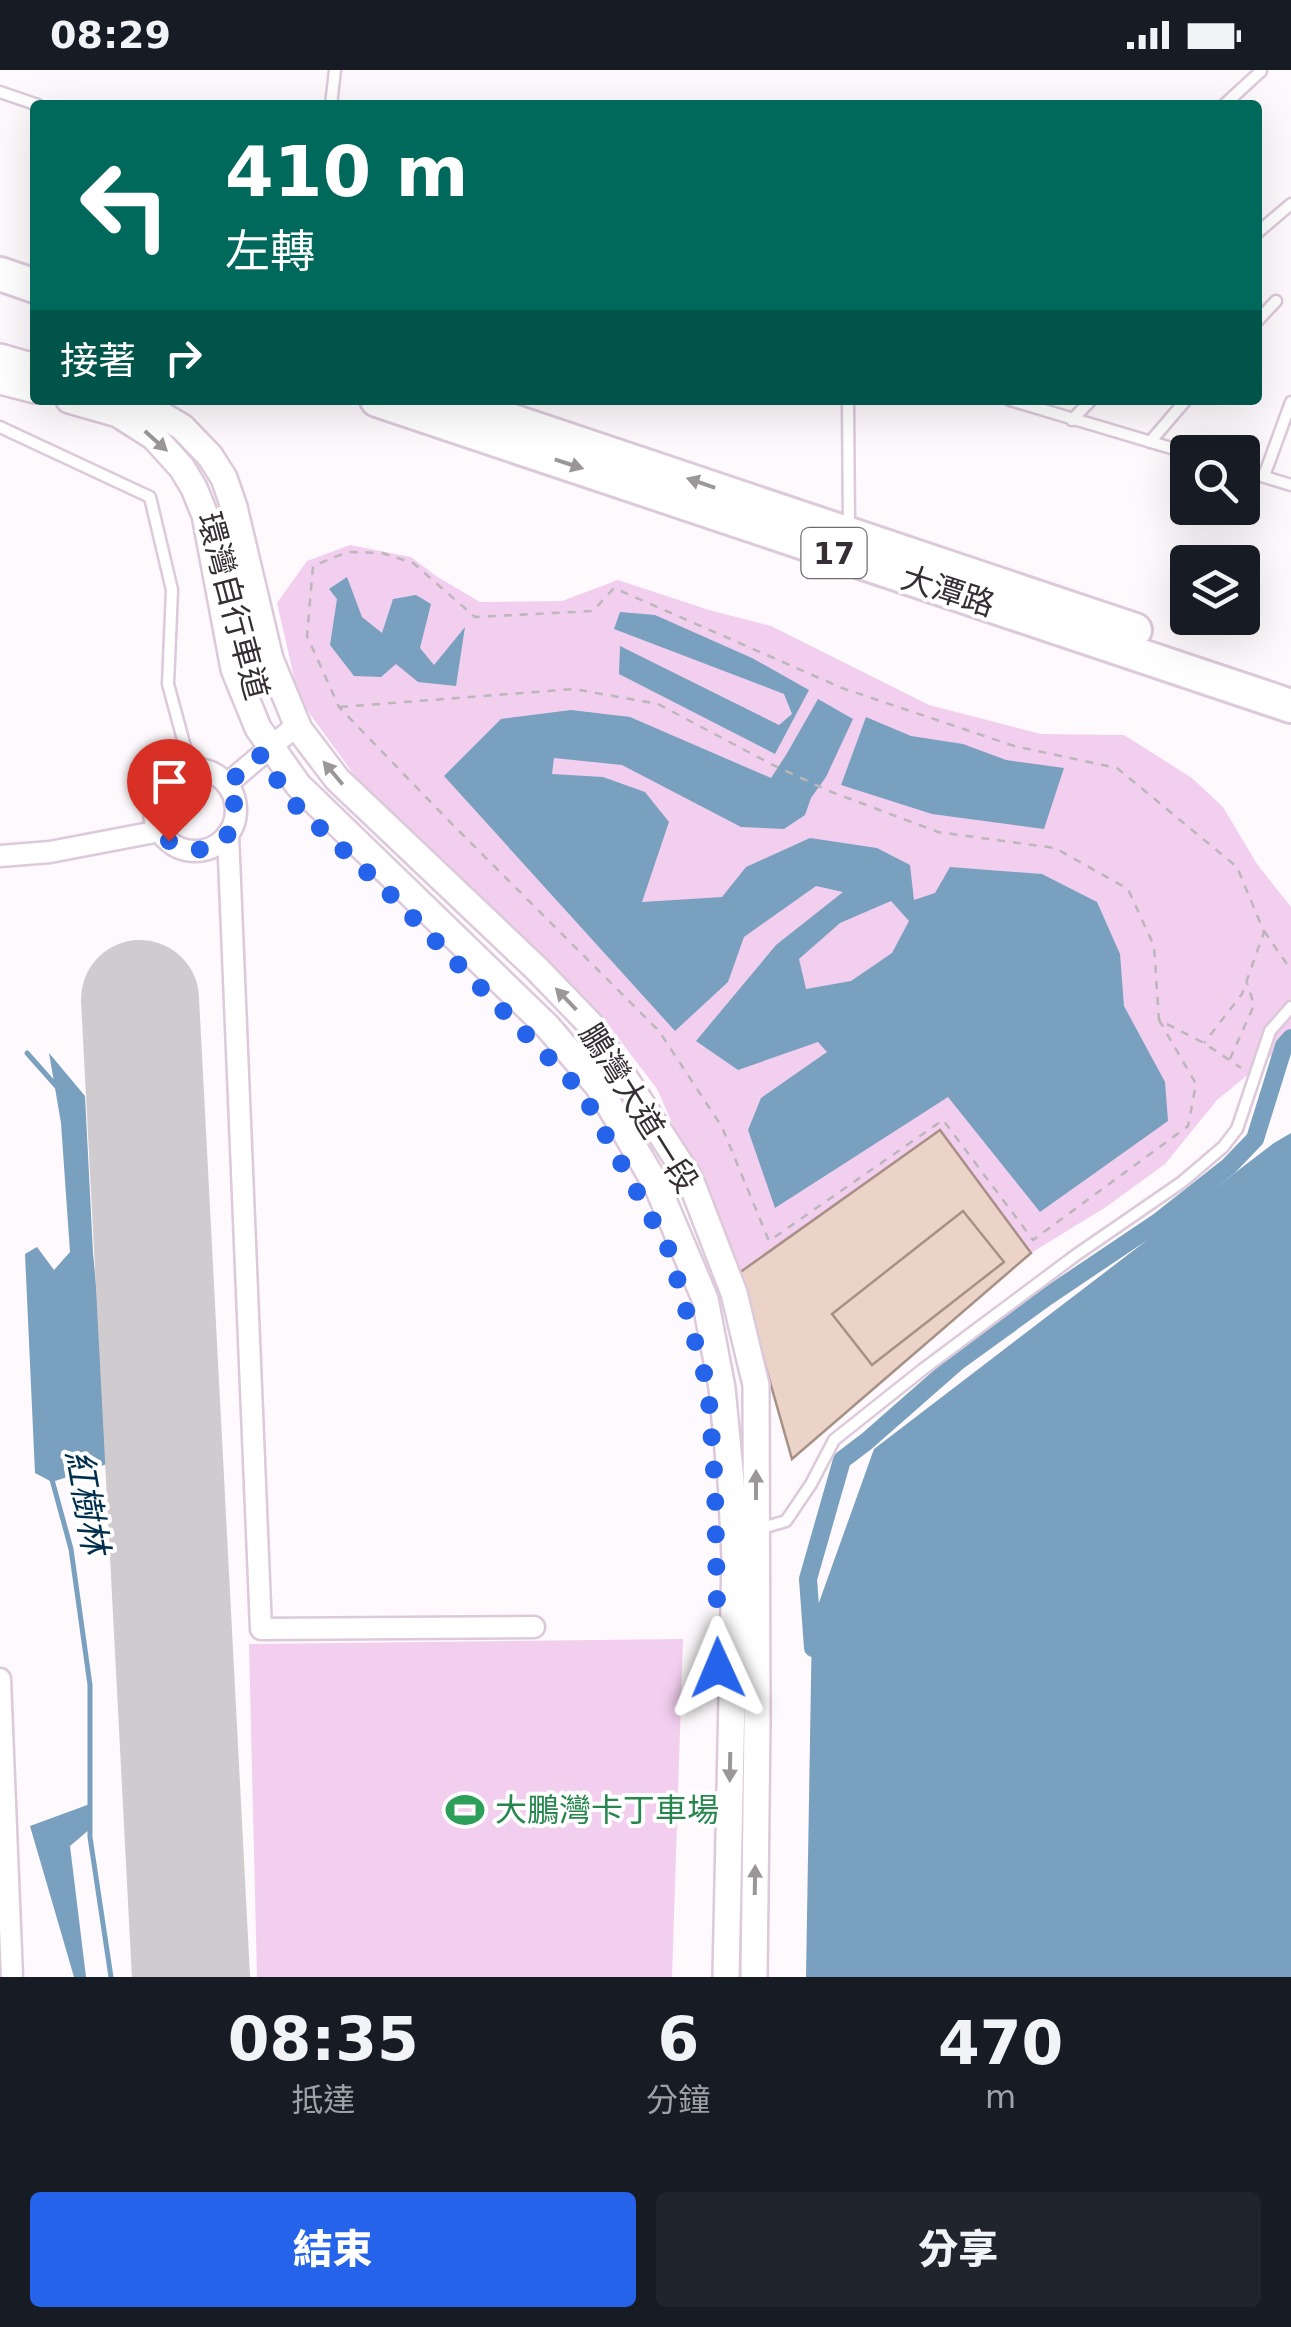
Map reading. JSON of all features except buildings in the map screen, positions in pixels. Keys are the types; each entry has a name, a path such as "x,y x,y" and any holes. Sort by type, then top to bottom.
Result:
{"main road":[{"path":"0,252 30,261"},
{"path":"0,274 30,284"},
{"name":"大潭路","path":"393,405 1291,706"},
{"name":"大潭路","path":"465,405 1291,682"}],"street":[{"path":"0,358 30,366"},
{"path":"0,380 30,389"},
{"name":"鵬灣大道一段","path":"86,405 118,414 154,437 194,488 205,516 234,669 258,728 298,785 548,1027 598,1086 658,1188 704,1299 722,1388 732,1481 745,1531 754,1977"},
{"name":"鵬灣大道一段","path":"145,405 182,427 210,456 224,478 270,659 297,725 337,779 590,1024 690,1179 734,1293 756,1385 745,1531 726,1977"},
{"path":"227,784 297,725"},
{"path":"204,770 227,784 236,809 228,834 218,843 193,851 180,848 160,831 154,805 158,792 177,773 204,770"},
{"path":"0,856 50,852 160,831"},
{"path":"228,834 261,1629 534,1627"},
{"path":"0,1678 12,1977"}],"lane":[{"path":"332,100 335,70"},
{"path":"1229,100 1261,71"},
{"path":"0,92 30,102"},
{"path":"1262,229 1291,204"},
{"path":"1262,316 1276,301"},
{"path":"1264,476 1291,402"},
{"path":"848,405 849,533"},
{"path":"1026,405 1170,448"},
{"path":"1072,420 1086,405"},
{"path":"1150,442 1182,405"},
{"path":"0,426 150,497 172,590 168,684 190,769"},
{"path":"1260,475 1291,485"},
{"path":"745,1531 786,1521 834,1440 1076,1254 1182,1182 1223,1147 1236,1129 1270,1031 1291,1008"}],"path":[{"path":"339,708 574,689 658,704 829,791 938,832 1055,848 1128,889 1154,946 1159,1020 1196,1084 1188,1126 1033,1240 943,1120 770,1242 722,1127 658,1032 339,708 307,636 313,566 347,552 382,554 413,563 475,617 593,611 614,588 842,688 1014,746 1117,768 1236,866 1263,930 1291,970"},
{"path":"1204,1043 1242,994 1263,930"},
{"path":"1230,1060 1254,1005 1246,982"},
{"path":"1159,1020 1204,1043 1254,1076"}],"shaded area":[{"path":"350,545 411,557 480,602 562,601 618,580 771,626 929,705 1041,734 1124,735 1192,778 1223,807 1257,864 1291,907 1291,1035 1286,1044 1217,1100 1165,1164 1106,1207 1031,1253 940,1130 739,1273 657,1089 600,1014 366,791 299,699 277,603 307,561"},
{"name":"大鵬灣卡丁車場","path":"683,1639 672,1977 257,1977 249,1644"}],"water":[{"path":"347,577 362,617 382,633 393,599 416,595 431,604 420,648 434,665 465,627 456,686 418,682 396,664 381,677 354,676 330,645 337,599 329,589"},
{"path":"620,612 655,615 752,658 809,690 775,754 619,674 620,646 779,725 792,714 784,694 614,629"},
{"path":"818,699 853,719 805,815 784,829 741,827 622,765 554,758 552,774 603,777 645,792 669,822 642,902 722,897 746,867 810,838 877,848 910,865 914,900 935,893 950,867 1042,874 1097,902 1120,954 1124,1006 1165,1082 1168,1121 1040,1212 948,1097 775,1208 748,1130 761,1098 827,1052 818,1042 738,1070 696,1041 776,945 843,892 816,886 744,937 728,982 675,1031 444,776 501,719 571,710 630,717 771,778","holes":["891,901 909,921 892,953 851,981 806,989 799,959 840,923"]},
{"path":"866,717 911,736 963,744 1006,760 1064,768 1044,829 932,814 841,785"},
{"path":"49,1053 85,1096 93,1253 113,1462 52,1482 35,1473 25,1254 37,1247 54,1270 70,1252 61,1123"},
{"path":"1291,1133 1291,1977 806,1977 812,1622 874,1449"},
{"path":"90,1804 90,1829 70,1846 86,1977 74,1977 30,1826"}],"waterway":[{"path":"813,1648 808,1579 842,1460 957,1362 1158,1222 1229,1166 1255,1139 1284,1046 1291,1038"},
{"name":"紅樹林","path":"27,1053 58,1088"},
{"name":"紅樹林","path":"51,1476 71,1549 90,1685 90,1837 111,1977"}],"runway":[{"path":"140,999 191,1977"}],"place":[{"name":"大鵬灣卡丁車場","path":"465,1810"}],"route":[{"path":"169,841 193,851 206,849 228,834 236,809 227,784 262,754 288,798 387,891 582,1092 669,1250 708,1387 715,1484 718,1668"}]}
